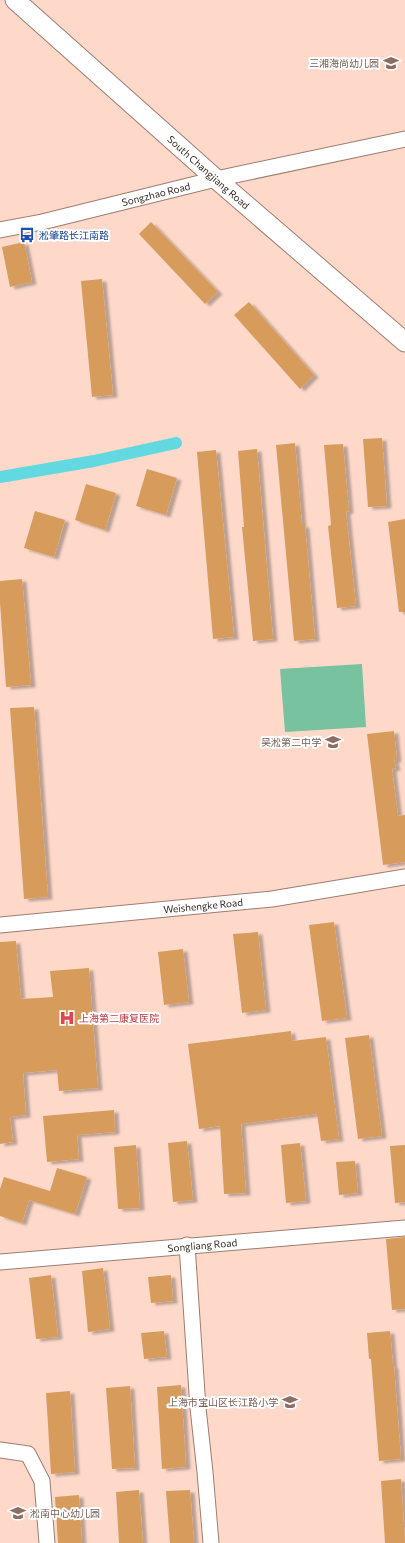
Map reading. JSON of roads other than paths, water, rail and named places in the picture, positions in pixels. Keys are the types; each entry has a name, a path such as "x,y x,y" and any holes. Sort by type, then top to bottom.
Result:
{"main road":[{"name":"South Changjiang Road","path":"15,0 216,179 405,342"}],"street":[{"name":"Songzhao Road","path":"0,230 42,222 216,179 405,139"},
{"name":"Weishengke Road","path":"0,925 272,899 405,877"},
{"name":"Songliang Road","path":"0,1262 187,1245 405,1228"},
{"path":"187,1245 198,1408 211,1543"},
{"path":"0,1450 28,1454 42,1481 47,1543"}],"waterway":[{"path":"0,477 94,461 176,443"}],"place":[{"name":"三湘海尚幼儿园","path":"391,63"},
{"name":"淞肇路长江南路","path":"27,235"},
{"name":"吴淞第二中学","path":"333,742"},
{"name":"上海第二康复医院","path":"67,1018"},
{"name":"上海市宝山区长江路小学","path":"290,1402"},
{"name":"淞南中心幼儿园","path":"18,1513"}]}
